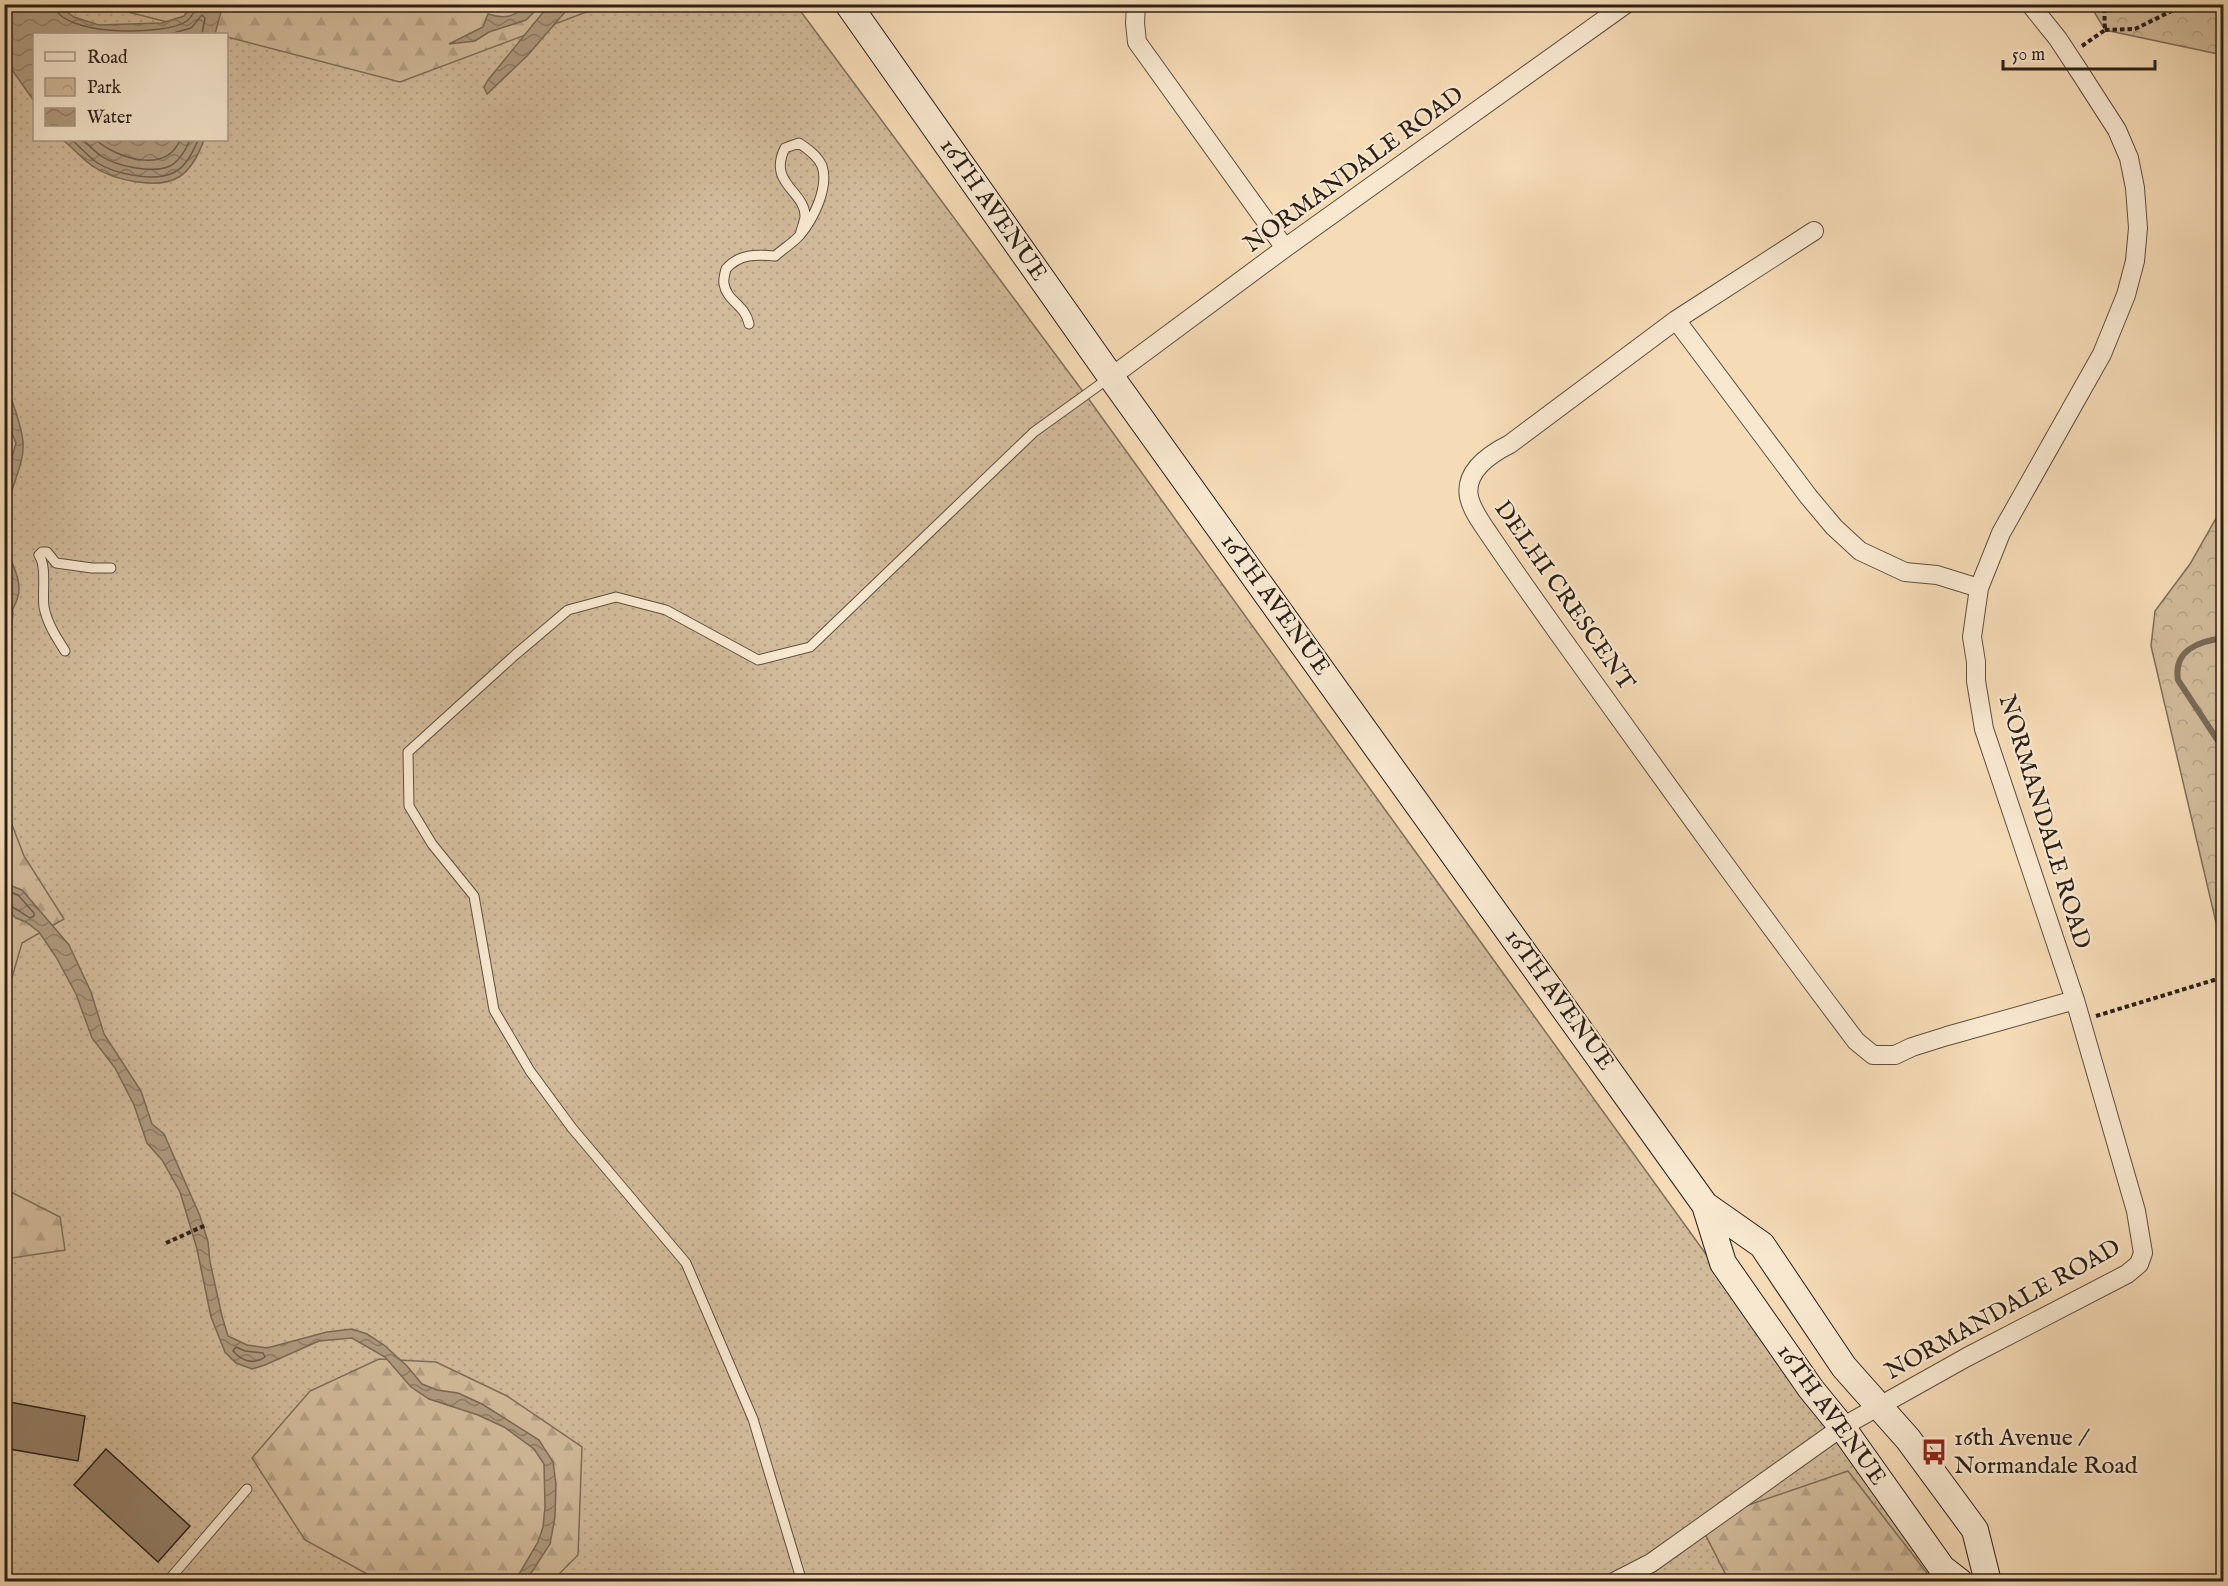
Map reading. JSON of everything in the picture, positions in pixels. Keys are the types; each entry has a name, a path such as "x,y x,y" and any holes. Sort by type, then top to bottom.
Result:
{"main road":[{"name":"16TH AVENUE","path":"848,4 1111,377 1705,1205 1723,1263 1811,1389 1842,1427 1942,1568 1960,1581"},
{"name":"16TH AVENUE","path":"1705,1205 1762,1245 1844,1367 1908,1439 1975,1530 1988,1581"}],"street":[{"path":"1136,4 1137,42 1285,248"},
{"name":"NORMANDALE ROAD","path":"1111,377 1285,248 1626,4"},
{"name":"NORMANDALE ROAD","path":"1614,1581 1651,1563 1842,1427 2127,1274 2139,1264 2143,1253 2136,1211 2075,1000 1984,729 1972,638 1979,588 2001,533 2102,354 2126,296 2135,261 2138,228 2135,188 2129,158 2117,130 2068,55 2030,4"},
{"name":"DELHI CRESCENT","path":"1814,231 1676,320 1478,466 1469,478 1469,497 1478,517 1518,578 1634,740 1834,1013 1864,1048 1873,1055 1895,1055 1920,1044 2075,1000"},
{"path":"1676,320 1808,496 1834,527 1860,551 1905,572 1937,575 1979,588"}],"lane":[{"path":"749,324 747,313 731,298 723,284 726,269 740,258 752,255 775,256 800,236 815,211 824,180 822,164 813,153 799,143 785,148 780,159 781,172 801,203 805,216 800,236"},
{"path":"802,1581 753,1419 686,1263 572,1128 530,1071 494,1010 474,896 432,844 409,806 408,752 568,610 616,597 666,610 758,660 810,647 1034,432 1111,377"},
{"path":"64,651 51,627 45,609 43,561 39,555 47,552 56,563 65,566 111,568"},
{"path":"167,1581 247,1489"}],"path":[{"path":"2104,4 2105,30"},
{"path":"2068,55 2105,30 2135,29 2186,4"},
{"path":"2081,1021 2223,977"},
{"path":"166,1243 207,1225"}],"green space":[{"path":"5,4 796,5 1090,401 1942,1581 5,1582"},
{"path":"100,5 605,5 400,82 228,37 228,33 211,33"},
{"path":"2090,5 2223,5 2223,55 2105,30"},
{"path":"2223,506 2223,952 2151,646 2155,611 2190,564"},
{"path":"5,582 8,583 13,613 5,689"},
{"path":"4,804 24,856 64,919 22,943 6,998 4,997"},
{"path":"5,1189 60,1217 65,1250 5,1259"},
{"path":"379,1359 436,1362 507,1396 582,1447 578,1555 552,1581 380,1581 305,1540 252,1458 310,1391"},
{"path":"1848,1471 1933,1581 1729,1581 1699,1522"}],"water":[{"path":"4,5 57,5 74,17 99,25 162,23 184,16 191,5 223,5 215,33 33,33 33,100 13,71 5,66"},
{"path":"528,5 541,5 526,20 489,32 475,41 449,44 483,27 488,14 500,17 509,16"},
{"path":"549,5 571,5 527,56 487,94 484,87 488,80"},
{"path":"64,141 204,141 184,174 160,183 136,182 112,176 86,161"},
{"path":"5,380 20,426 23,450 9,500 7,521 8,547 19,582 19,594 5,623 5,481 16,443 5,416"},
{"path":"4,883 22,890 69,945 91,992 104,1034 141,1091 152,1124 164,1134 200,1216 208,1242 210,1262 228,1336 247,1345 267,1348 327,1332 352,1329 367,1334 384,1345 407,1366 422,1384 437,1390 458,1393 482,1404 539,1440 553,1462 556,1484 555,1517 550,1544 526,1581 515,1581 538,1542 543,1527 545,1507 544,1464 534,1449 504,1427 478,1415 429,1399 411,1387 385,1357 352,1338 319,1341 252,1369 236,1363 225,1352 211,1317 197,1249 180,1192 162,1160 147,1143 134,1105 115,1068 92,1038 76,994 56,957 39,932 16,918 5,907"}],"building":[{"path":"4,1401 85,1416 78,1461 4,1448"},
{"path":"106,1449 190,1526 158,1562 74,1485"}],"waterway":[{"path":"2224,638 2190,649 2184,654 2178,670 2178,680 2224,750"}],"place":[{"name":"16th Avenue / Normandale Road","path":"1934,1452"}]}
